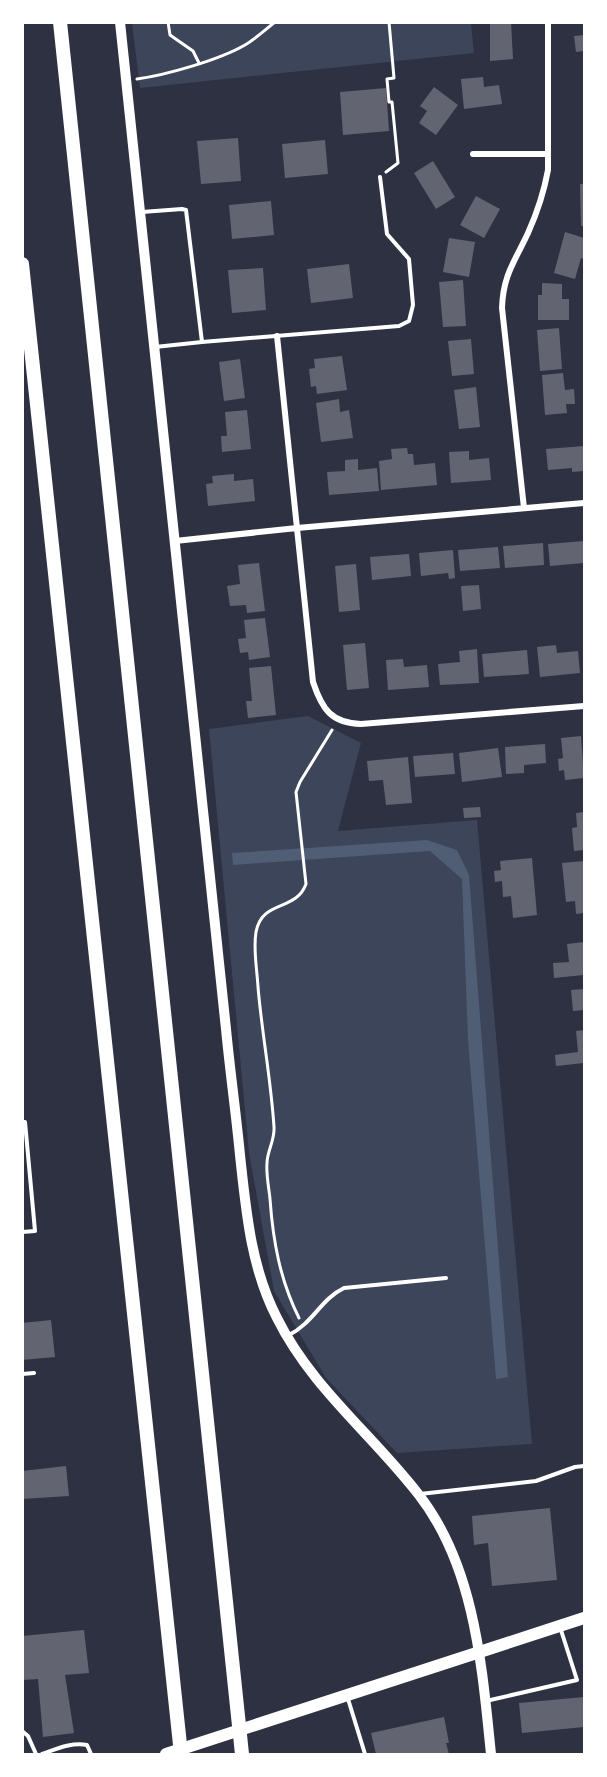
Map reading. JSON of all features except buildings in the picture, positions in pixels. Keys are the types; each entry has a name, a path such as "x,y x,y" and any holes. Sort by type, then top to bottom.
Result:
{"highway":[{"path":"60,22 242,1755"},
{"path":"22,264 181,1755"}],"main road":[{"path":"120,22 242,1183 258,1272 287,1337 316,1378 419,1494 440,1527 465,1591 479,1651 491,1755"},
{"path":"166,1755 585,1618"}],"street":[{"path":"524,508 502,308 502,290 507,274 528,234 544,191 548,170 548,22"},
{"path":"473,154 548,154"},
{"path":"277,336 313,682 324,709 342,721 361,724 585,706"},
{"path":"175,541 585,503"}],"lane":[{"path":"155,347 399,326 409,321 413,305 409,259 387,234 380,177"},
{"path":"140,212 186,210 202,342"},
{"path":"22,1232 35,1231 24,1122"},
{"path":"287,1337 304,1327 330,1297 344,1288 446,1278"},
{"path":"22,1374 34,1373"},
{"path":"419,1494 536,1481 575,1467 585,1466"},
{"path":"485,1701 577,1680 560,1626"},
{"path":"346,1695 365,1755"},
{"path":"22,1731 28,1736 36,1755"},
{"path":"42,1755 71,1744 80,1744 87,1745 91,1755"}],"path":[{"path":"168,22 170,34 196,54 199,63"},
{"path":"126,80 151,77 242,47 275,22"},
{"path":"380,177 398,163 392,102 389,102 387,79 394,78 389,22"},
{"path":"304,1327 282,1276 274,1241 267,1162 274,1130 260,1012 256,932 265,914 275,906 290,903 299,896 306,884 296,792 332,730"}],"shaded area":[{"path":"132,23 471,23 474,53 140,88"},
{"path":"308,716 361,743 338,831 477,820 532,1444 397,1453 326,1378 274,1291 249,1153 209,729"},
{"path":"427,840 457,850 469,875 508,1377 496,1379 468,1040 462,879 430,851 233,865 232,853"}]}
